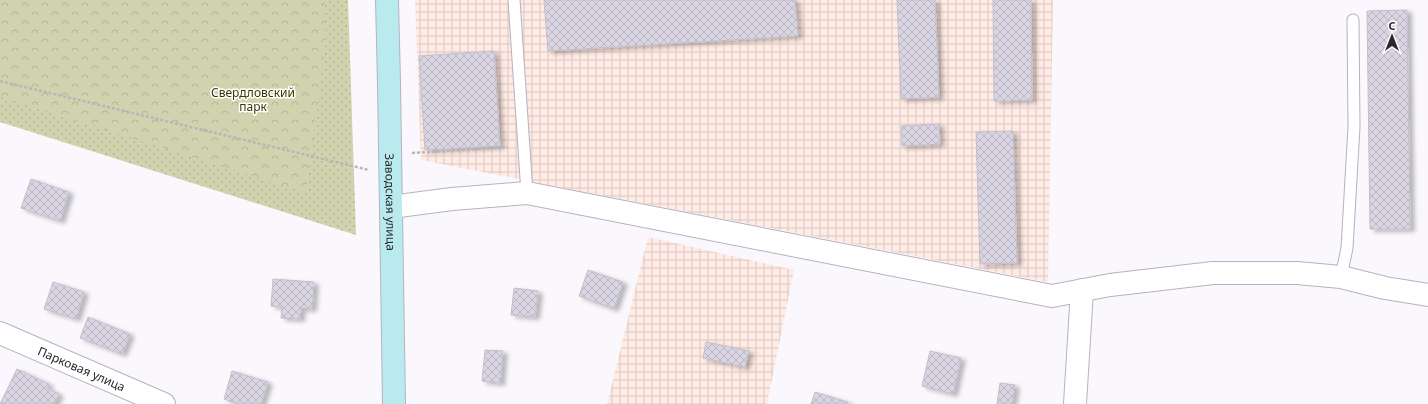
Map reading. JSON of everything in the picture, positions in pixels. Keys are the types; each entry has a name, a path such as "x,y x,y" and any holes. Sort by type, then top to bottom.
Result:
{"street":[{"name":"Заводская улица","path":"387,0 394,404"},
{"path":"391,207 452,199 527,193 1052,296 1110,285 1213,273 1297,272 1341,277 1385,288 1428,295"},
{"path":"1075,404 1082,290"},
{"name":"Парковая улица","path":"0,333 164,404"}],"lane":[{"path":"514,0 527,193"},
{"path":"1341,277 1347,248 1354,127 1353,20"}],"path":[{"path":"0,81 372,171"},
{"path":"405,154 524,146"}],"shaded area":[{"path":"415,0 1053,0 1048,282 421,160"},
{"path":"648,237 794,270 767,404 607,404"}],"green space":[{"name":"Свердловский парк","path":"0,0 348,0 356,235 0,122"},
{"name":"Свердловский парк","path":"0,0 325,0 326,41 306,193 0,97"}],"building":[{"path":"544,0 795,0 798,36 548,51"},
{"path":"897,0 935,0 939,97 901,99"},
{"path":"993,0 1031,0 1032,100 994,101"},
{"path":"1407,10 1410,229 1370,229 1367,11"},
{"path":"494,51 500,146 425,150 419,56"},
{"path":"939,124 940,144 902,146 901,126"},
{"path":"1013,131 1017,263 980,264 976,132"},
{"path":"31,179 69,192 60,221 21,208"},
{"path":"588,270 623,282 614,309 579,296"},
{"path":"273,279 314,282 312,309 301,308 300,319 281,318 282,307 271,306"},
{"path":"53,282 84,292 76,319 44,309"},
{"path":"514,288 538,291 535,317 511,315"},
{"path":"88,317 130,334 122,354 80,338"},
{"path":"706,342 749,351 745,367 703,358"},
{"path":"485,350 503,351 500,383 482,381"},
{"path":"930,351 961,358 953,394 922,386"},
{"path":"17,369 49,384 47,388 59,394 54,404 0,404"},
{"path":"232,371 268,382 261,404 239,404 224,399"},
{"path":"1000,383 1015,385 1012,404 997,404"},
{"path":"815,392 848,402 848,404 811,404"}]}
